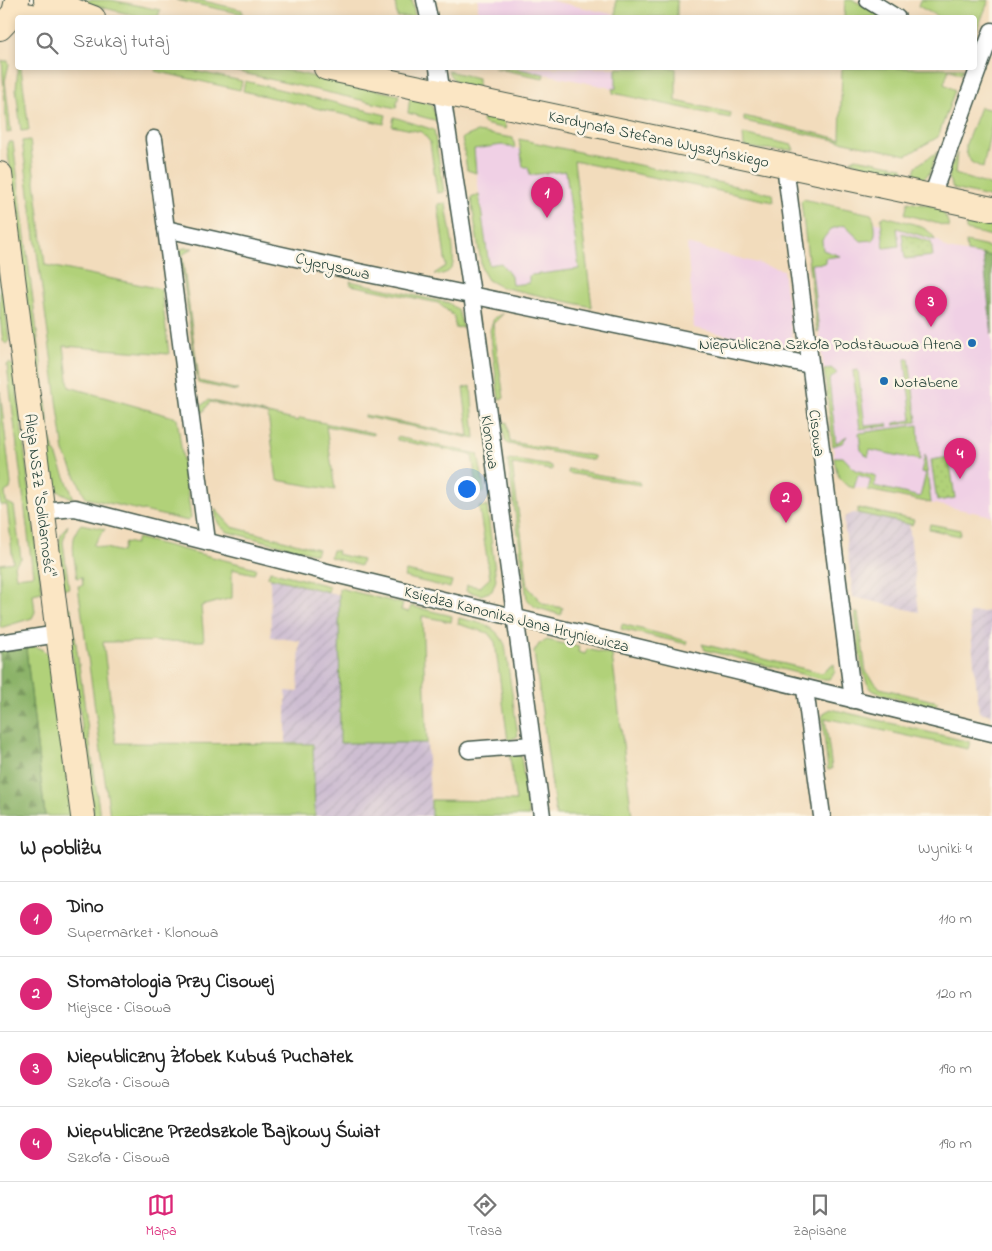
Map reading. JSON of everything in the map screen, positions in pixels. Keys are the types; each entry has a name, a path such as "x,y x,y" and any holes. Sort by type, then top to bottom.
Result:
{"street":[{"path":"46,0 85,15"},
{"path":"426,0 428,15"},
{"path":"868,0 892,15"},
{"path":"979,54 992,31"},
{"name":"Kardynała Stefana Wyszyńskiego","path":"336,70 992,209"},
{"name":"Klonowa","path":"438,70 472,294 542,816"},
{"path":"932,196 974,70"},
{"path":"154,139 207,541"},
{"name":"Cisowa","path":"785,165 853,700"},
{"name":"Aleja NSZZ \"Solidarność\"","path":"0,174 42,511 83,816"},
{"name":"Cyprysowa","path":"166,229 810,365"},
{"name":"Księdza Kanonika Jana Hryniewicza","path":"42,511 75,508 515,618 992,733"},
{"path":"0,643 58,634"},
{"path":"805,689 822,816"},
{"path":"469,750 532,745"}],"shaded area":[{"path":"478,0 548,0 616,15 478,15"},
{"path":"524,70 616,70 616,89"},
{"path":"502,145 574,161 592,307 501,287 489,265 473,149"},
{"path":"817,210 877,223 939,241 947,249 983,255 992,334 992,516 849,486 841,480 836,471 811,264"},
{"path":"687,244 783,270 792,338 788,345 782,347 694,328"},
{"path":"853,513 909,524 919,612 853,597 844,522 845,517"},
{"path":"270,578 340,595 340,743 427,743 431,816 315,816 313,744 286,743 286,691 298,692 300,641 271,637"},
{"path":"992,611 992,715 979,712 969,613"}],"green space":[{"path":"72,0 111,0 160,10 159,15 133,15"},
{"path":"176,0 199,0 242,10 243,14"},
{"path":"395,0 412,0 415,15 397,15"},
{"path":"616,0 677,0 677,15 616,15"},
{"path":"845,0 853,0 881,15 844,15"},
{"path":"920,0 989,0 977,29 977,15 935,15 918,6"},
{"path":"2,61 8,61 9,64 5,81 11,132 7,133"},
{"path":"18,70 21,70 29,130 21,131 16,89"},
{"path":"190,70 242,81 240,90 155,71"},
{"path":"230,70 284,70 399,95 396,108"},
{"path":"504,70 524,70 544,74 543,78"},
{"path":"616,70 676,70 676,101 731,113 730,118 613,93 613,88 616,89"},
{"path":"842,70 949,70 944,84 955,90 938,137 907,155 744,121 744,116 840,139"},
{"path":"951,70 962,70 961,74"},
{"path":"448,71 478,78 478,89 456,82"},
{"path":"245,81 386,115 384,124 243,91"},
{"path":"410,96 431,104 438,121 408,113"},
{"path":"980,107 992,110 992,124 983,168 971,162 966,152 966,144"},
{"path":"484,112 502,116 506,129 484,124 482,121"},
{"path":"394,117 434,130 444,192 437,193 430,142 422,132 392,126"},
{"path":"477,132 513,138 515,148 502,145 474,149 476,173 467,170 462,138"},
{"path":"743,134 792,145 794,150 759,149 744,146"},
{"path":"519,139 772,194 773,202 574,161 592,307 501,287 488,280 482,270 471,198 479,195 489,265 501,263 511,276 512,285 529,283 529,276 532,275 579,269 566,171 530,175 528,167 523,167"},
{"path":"30,140 45,265 161,289 169,354 64,346 69,387 177,418 191,518 188,521 86,498 64,452 22,141"},
{"path":"8,142 13,142 51,442 74,499 56,490 50,480"},
{"path":"937,152 929,174 920,181 912,181 916,166"},
{"path":"957,153 955,174 992,186 992,198 954,189 949,176"},
{"path":"856,158 902,167 904,170 901,179 850,161"},
{"path":"803,199 871,214 875,226 873,240 861,241 844,225 831,229 822,240 823,250 840,256 825,258 825,263 811,264 819,331 817,332 801,201"},
{"path":"908,202 929,205 940,210 947,219 949,227 905,214"},
{"path":"446,203 453,245 453,262 452,267 446,273 434,274 446,266 438,204"},
{"path":"885,216 921,227 927,230 935,240 897,228 899,246 884,248 881,219"},
{"path":"973,218 992,220 992,236 966,230 966,224"},
{"path":"902,233 931,242 933,256 905,259"},
{"path":"966,242 992,248 992,256 967,252"},
{"path":"193,248 182,255 199,381 239,390 198,383 180,254 180,250"},
{"path":"983,255 992,256 992,334"},
{"path":"0,258 9,341 6,344 3,341 0,317"},
{"path":"350,281 449,303 458,310 463,327 455,328 454,316 438,303 351,285"},
{"path":"504,313 493,324 504,398 499,399 490,330 494,318"},
{"path":"905,359 909,359 917,422 894,425 894,423 912,420"},
{"path":"9,363 14,366 42,592 33,594 35,612 32,618 0,628 0,564 13,562 7,505 0,505 0,391 11,484 10,489 5,492 6,502 14,506 21,559 14,565 16,577 33,575 7,365"},
{"path":"831,368 837,373 829,380 836,443 847,436 842,443 833,446 824,370"},
{"path":"858,370 865,426 887,424 888,426 860,429 853,371"},
{"path":"471,386 475,439 365,417 365,415 469,436 463,388"},
{"path":"208,400 298,421 300,418 373,433 373,435 326,426 335,490 277,480 268,415 210,402 202,413 201,406"},
{"path":"507,422 510,442 594,456 594,460 508,444 505,441 502,423"},
{"path":"918,425 920,460 870,450 868,457 861,450 859,433"},
{"path":"397,437 478,454 485,492 478,493 472,455 397,440"},
{"path":"925,455 931,503 868,490 871,479 858,475 854,488 849,486 839,477 834,457 843,457 855,470 876,476 874,486 920,497 926,473 921,472"},
{"path":"949,457 955,498 937,501 931,460"},
{"path":"509,459 552,466 552,470 512,464 528,587 543,604 563,608 561,615 535,607 527,599"},
{"path":"568,469 639,482 640,485 568,473"},
{"path":"487,506 496,580 492,591 481,595 466,591 467,585 480,587 490,578 479,507"},
{"path":"858,508 914,520 912,525 857,513"},
{"path":"215,509 232,527 318,549 316,554 228,532 218,523"},
{"path":"81,524 105,529 93,545 122,552 125,542 135,544 137,538 256,568 254,574 232,569 232,598 201,606 204,641 103,642 116,743 313,744 315,816 110,816 78,586 83,585 82,577 77,578 74,557 73,543"},
{"path":"930,524 961,530 959,536 929,529"},
{"path":"68,525 63,542 69,588 63,589 58,547 63,531"},
{"path":"332,550 338,551 337,554 362,560 360,566 330,557"},
{"path":"270,571 329,586 328,592 268,577"},
{"path":"406,571 452,581 450,588 404,577"},
{"path":"339,588 403,604 401,610 409,612 411,606 452,616 451,622 422,616 427,743 340,743"},
{"path":"66,608 71,608 100,816 94,816"},
{"path":"855,613 858,613 866,672 880,688 938,702 935,706 889,696 874,691 869,686 862,667"},
{"path":"459,618 480,623 492,629 505,645 518,736 508,741 495,642 488,633 458,624"},
{"path":"622,624 687,641 687,644 621,629"},
{"path":"547,640 579,647 578,652 585,654 587,649 612,655 632,816 556,816 534,652 539,644"},
{"path":"702,644 822,673 834,664 835,672 829,679 821,679 705,650"},
{"path":"34,646 43,650 50,657 73,816 45,816 26,648"},
{"path":"26,648 45,816 0,816 0,651"},
{"path":"831,709 970,742 968,749 825,718 832,769 828,770 822,717 825,712"},
{"path":"509,751 521,756 529,816 431,816 431,800 516,801"}],"place":[{"name":"Dino","path":"547,218"},
{"name":"Niepubliczny Żłobek Kubuś Puchatek","path":"931,327"},
{"name":"Niepubliczna Szkoła Podstawowa Atena","path":"972,343"},
{"name":"Notabene","path":"884,381"},
{"name":"Niepubliczne Przedszkole Bajkowy Świat","path":"960,479"},
{"name":"Stomatologia Przy Cisowej","path":"786,523"}]}
